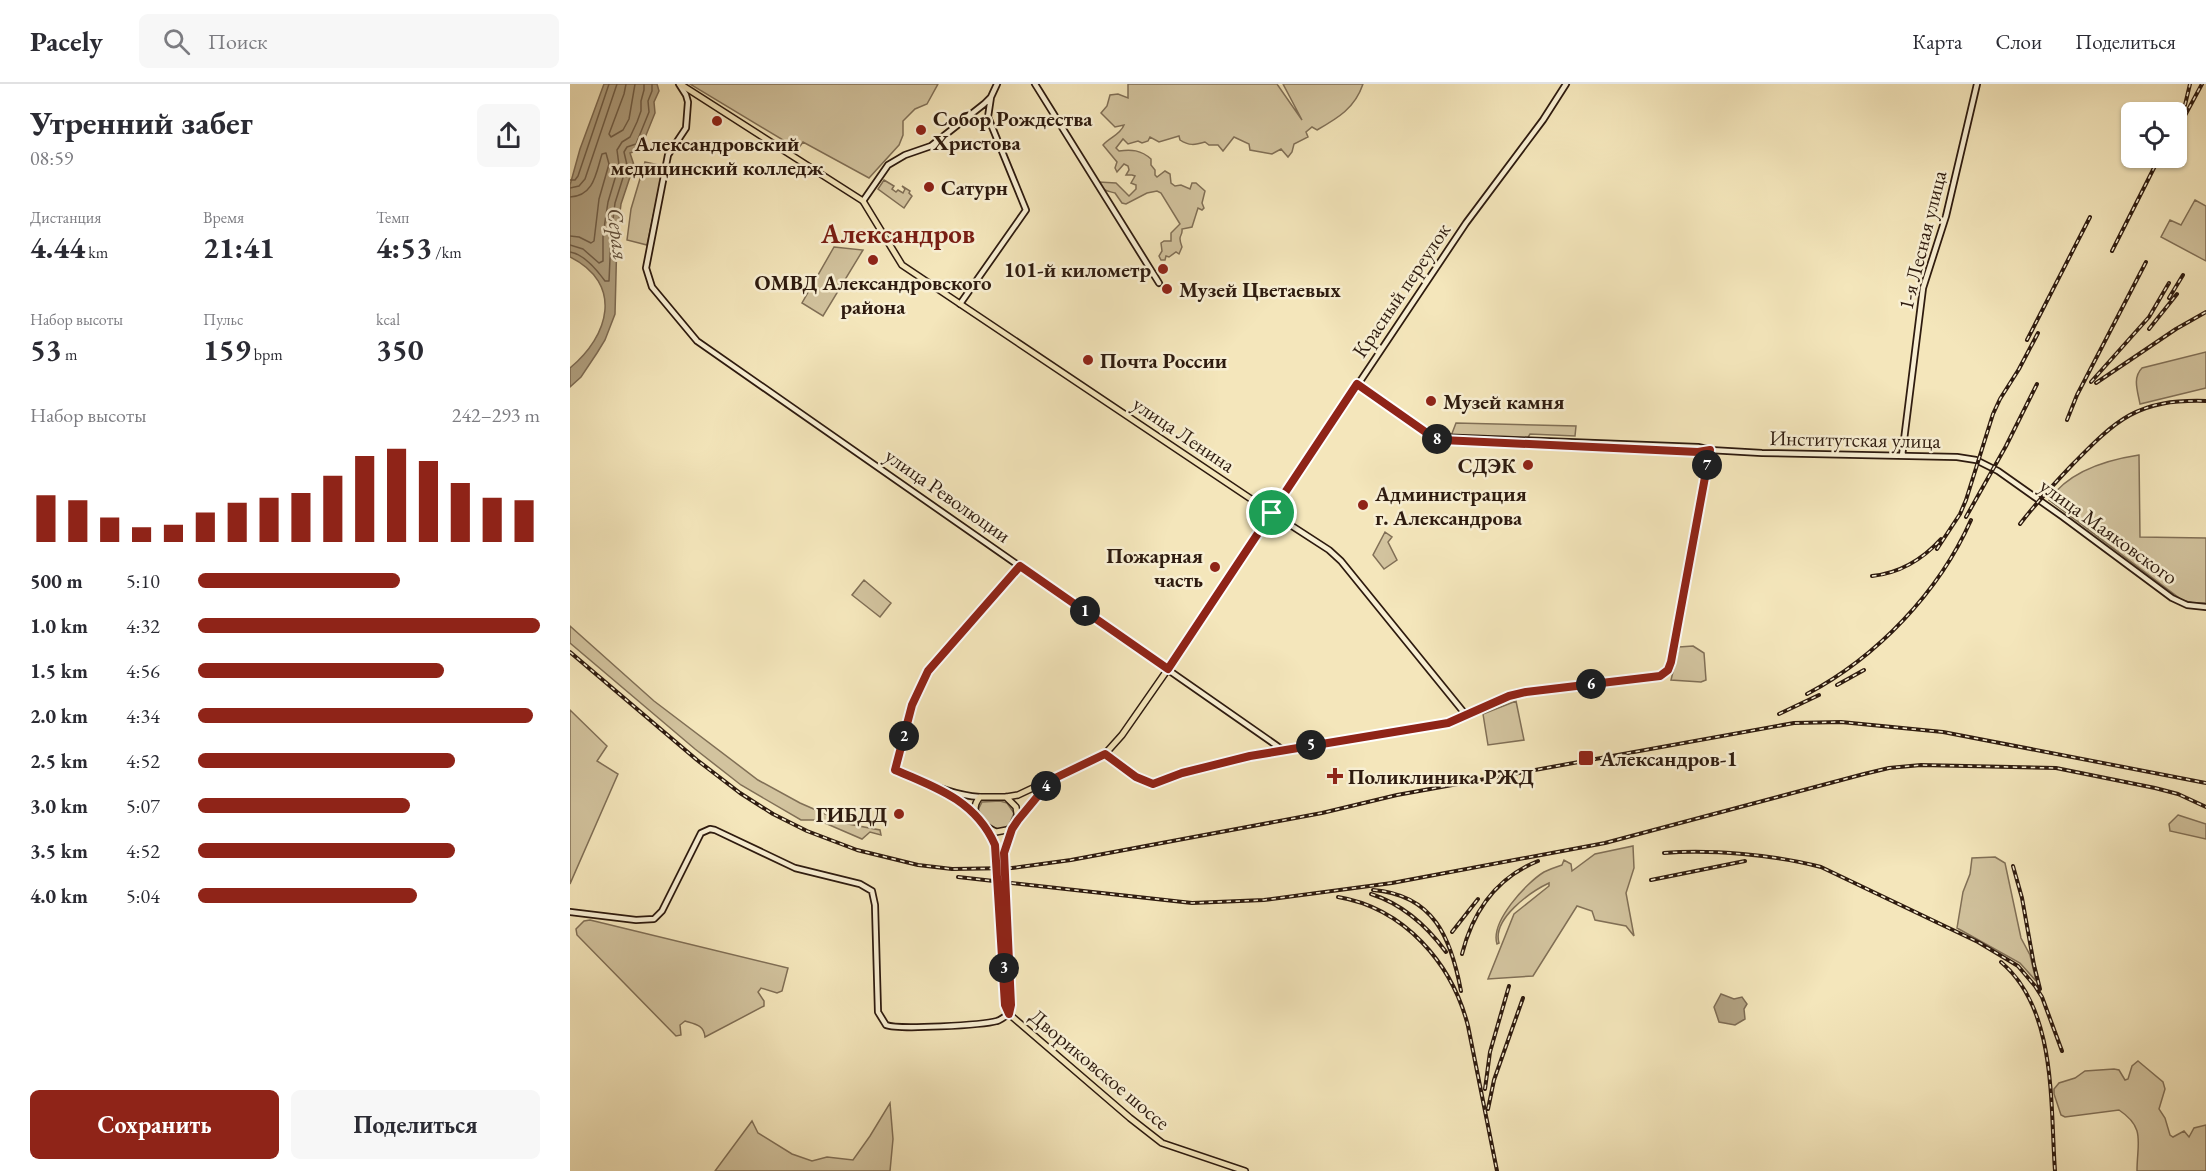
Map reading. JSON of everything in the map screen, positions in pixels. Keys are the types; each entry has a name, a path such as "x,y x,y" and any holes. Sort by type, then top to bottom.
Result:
{"main road":[{"path":"679,84 865,204 888,165 905,155 931,146 976,111 991,96"},
{"path":"679,84 686,96 688,108"},
{"path":"960,303 1026,210 988,117 991,96 997,84"},
{"path":"1035,84 1159,283"},
{"name":"Красный переулок","path":"1105,754 1122,735 1168,669 1486,194 1543,120 1566,84"},
{"name":"1-я Лесная улица","path":"1902,456 1923,288 1946,216 1977,84"},
{"path":"688,108 693,99 700,97"},
{"name":"улица Революции","path":"688,108 686,128 668,155 646,268 652,287 697,341 1283,750"},
{"name":"улица Ленина","path":"865,204 902,265 1329,550 1341,561 1466,715"},
{"name":"Институтская улица","path":"1357,384 1434,438 1442,440 1574,444 1698,452 1710,450 1957,457 1976,460 1998,471"},
{"path":"1020,566 928,671 912,705 895,770 963,795 1006,798 1030,791 1105,754 1136,777 1153,784 1216,764 1283,750 1448,723 1509,696 1526,692 1660,676 1668,670 1671,662 1710,450"},
{"name":"улица Маяковского","path":"1998,471 2048,505 2172,598 2187,605 2206,607"},
{"path":"988,828 996,832 1012,829 1051,780"},
{"path":"570,912 636,920 654,919 662,911 696,841 705,831 715,830 795,868 869,887 874,896 878,1012 886,1025 898,1028 998,1021 1009,1014 1005,1005 995,845 988,828 976,815 937,787"},
{"path":"976,815 974,807 981,797"},
{"path":"1006,798 1016,807 1018,820"},
{"name":"Двориковское шоссе","path":"1012,829 1004,853 1011,1005 1009,1014 1162,1143 1245,1171"}],"shaded area":[{"path":"690,84 938,84 927,104 915,109 903,121 903,135 899,145 869,178 803,142 798,149"},
{"path":"1128,84 1277,84 1302,120 1283,84 1363,84 1355,100 1345,112 1317,130 1312,127 1306,132 1308,137 1294,144 1288,157 1281,149 1272,154 1250,150 1249,144 1234,137 1223,151 1218,145 1209,145 1205,142 1186,143 1180,140 1179,136 1159,142 1150,137 1148,141 1142,143 1138,141 1128,144 1123,139 1116,148 1119,151 1136,151 1147,156 1151,159 1151,165 1157,177 1165,171 1170,174 1171,183 1175,186 1181,185 1190,189 1192,183 1196,183 1205,191 1202,203 1204,208 1202,210 1198,208 1192,227 1182,229 1180,240 1182,247 1179,254 1176,252 1169,257 1166,256 1165,260 1161,260 1159,256 1162,251 1161,243 1171,241 1171,233 1180,224 1161,193 1157,191 1147,193 1126,204 1122,203 1115,193 1103,189 1099,182 1116,183 1129,196 1136,189 1136,185 1131,183 1135,176 1126,175 1129,170 1128,166 1124,164 1117,172 1115,168 1117,162 1103,145 1124,125 1115,127 1101,113 1107,106 1110,95 1118,94 1128,98"},
{"path":"645,162 664,166 647,245 627,240 631,209"},
{"path":"884,180 894,186 892,189 896,192 898,190 903,193 905,189 902,186 910,191 912,196 904,208 878,189"},
{"path":"2195,200 2206,206 2206,261 2161,237 2170,220 2181,225"},
{"path":"834,247 863,250 823,316 802,303"},
{"path":"2206,352 2206,388 2140,404 2136,381 2142,368"},
{"path":"1456,423 1576,426 1575,436 1530,434 1527,439 1451,436"},
{"path":"2139,455 2140,537 2206,538 2206,603 2182,600 2049,500 2067,481 2089,468"},
{"path":"1385,532 1392,537 1388,542 1397,560 1384,569 1373,555"},
{"path":"864,580 891,603 880,617 852,595"},
{"path":"570,626 654,701 758,780 800,803 848,824 880,830 881,835 870,832 862,839 818,820 801,820 741,785 570,643"},
{"path":"1693,646 1704,653 1706,680 1701,682 1671,680 1679,647"},
{"path":"1516,701 1524,740 1488,745 1483,714"},
{"path":"570,710 607,746 597,761 618,774 570,884"},
{"path":"982,802 1007,803 1014,813 1009,825 1001,830 990,826 978,810"},
{"path":"2178,815 2206,824 2206,839 2170,831 2169,824"},
{"path":"1633,846 1634,868 1626,893 1634,936 1626,926 1595,920 1592,911 1577,906 1533,976 1488,979 1514,914 1549,886 1549,883 1514,907 1501,925 1497,944 1496,935 1504,914 1528,885 1544,872 1562,865 1564,860 1571,864 1572,871 1595,854"},
{"path":"1995,857 2005,863 2021,938 2030,955 2036,981 2020,963 1957,928 1972,858"},
{"path":"590,920 788,968 782,991 777,993 761,988 758,992 764,1001 764,1006 705,1037 701,1027 685,1021 680,1025 681,1035 676,1036 577,935 576,929 584,921"},
{"path":"2138,1061 2163,1082 2165,1089 2159,1109 2165,1118 2170,1135 2173,1137 2184,1131 2189,1137 2194,1128 2206,1125 2206,1171 2137,1171 2137,1130 2128,1117 2119,1110 2065,1117 2061,1115 2054,1094 2054,1089 2059,1083 2075,1078 2085,1071 2114,1069 2119,1070 2125,1080 2128,1079 2132,1066"},
{"path":"890,1103 893,1139 890,1171 715,1171 752,1121 758,1133 792,1154 812,1161 827,1157 853,1160"}],"water":[{"path":"604,84 657,84 659,91 654,102 655,113 640,150 630,153 634,165 621,204 617,236 615,314 605,340 597,353 581,377 570,387 570,368 594,341 605,311 604,296 598,281 587,268 570,257 570,185 580,149"},
{"path":"1721,994 1734,999 1742,997 1747,1004 1744,1009 1745,1019 1735,1025 1719,1022 1714,1007"}],"railway":[{"path":"2186,102 2190,84"},
{"path":"2187,112 2202,84"},
{"path":"2112,251 2154,168"},
{"path":"2027,340 2090,217"},
{"path":"2067,420 2077,395 2146,262"},
{"path":"2169,298 2183,275"},
{"path":"2091,382 2149,317 2169,283"},
{"path":"2149,329 2177,294"},
{"path":"2096,383 2176,329 2206,312"},
{"path":"1937,549 1960,514 1966,500 1993,414 2000,399 2038,333"},
{"path":"1966,517 2006,446 2037,384"},
{"path":"2020,524 2071,466 2116,424 2145,408 2182,401 2206,401"},
{"path":"1807,694 1858,661 1903,620 1942,572 1971,520"},
{"path":"1872,576 1901,569 1926,553 1941,539"},
{"path":"570,652 697,760 740,793 773,814 807,831 857,850 918,865 952,869 1012,868 1071,860 1322,813 1397,795 1794,723 1841,722 1943,732 2206,783"},
{"path":"1837,685 1864,670"},
{"path":"1779,714 1819,695"},
{"path":"958,877 1192,903 1264,900 1392,883 1605,843 1864,774 1889,768 1921,765 2056,768 2155,788 2178,794 2206,807"},
{"path":"1664,853 1743,854 1784,859 1821,867 1978,942 2018,966 2035,986 2042,997 2062,1051"},
{"path":"1462,954 1473,924 1488,898 1510,877 1538,861"},
{"path":"1651,880 1745,861"},
{"path":"2013,866 2022,898 2040,989"},
{"path":"1373,890 1411,900 1436,922 1452,954 1461,991"},
{"path":"1371,894 1413,917 1431,933 1446,952"},
{"path":"1338,897 1362,903 1404,926 1422,942 1450,981 1461,1003 1468,1026 1497,1171"},
{"path":"1452,932 1478,899"},
{"path":"2001,962 2019,982 2032,1005 2041,1031 2050,1088 2055,1171"},
{"path":"1485,1089 1490,1052 1509,986"},
{"path":"1488,1109 1494,1080 1523,998"}],"place":[{"name":"Александровский медицинский колледж","path":"717,121"},
{"name":"Собор Рождества Христова","path":"921,130"},
{"name":"Сатурн","path":"929,187"},
{"name":"ОМВД Александровского района","path":"873,260"},
{"name":"101-й километр","path":"1163,269"},
{"name":"Музей Цветаевых","path":"1167,289"},
{"name":"Почта России","path":"1088,360"},
{"name":"Музей камня","path":"1431,401"},
{"name":"СДЭК","path":"1528,465"},
{"name":"Администрация г. Александрова","path":"1363,505"},
{"name":"Пожарная часть","path":"1215,567"},
{"name":"Александров-1","path":"1586,758"},
{"name":"Поликлиника РЖД","path":"1335,776"},
{"name":"ГИБДД","path":"899,814"}],"district":[{"name":"Александров","path":"898,233"}],"route":[{"path":"1357,384 1434,438 1442,440 1698,452 1710,450 1671,662 1668,670 1660,676 1526,692 1509,696 1448,723 1250,756 1182,773 1153,784 1136,777 1105,754 1051,780 1012,829 1004,853 1011,1005 1009,1014 1005,1005 1002,922 995,845 988,828 958,800 937,787 895,770 912,705 928,671 1020,566 1168,669 1272,513 1357,384"}],"water label":[{"name":"Серая","path":"618,234"}]}
